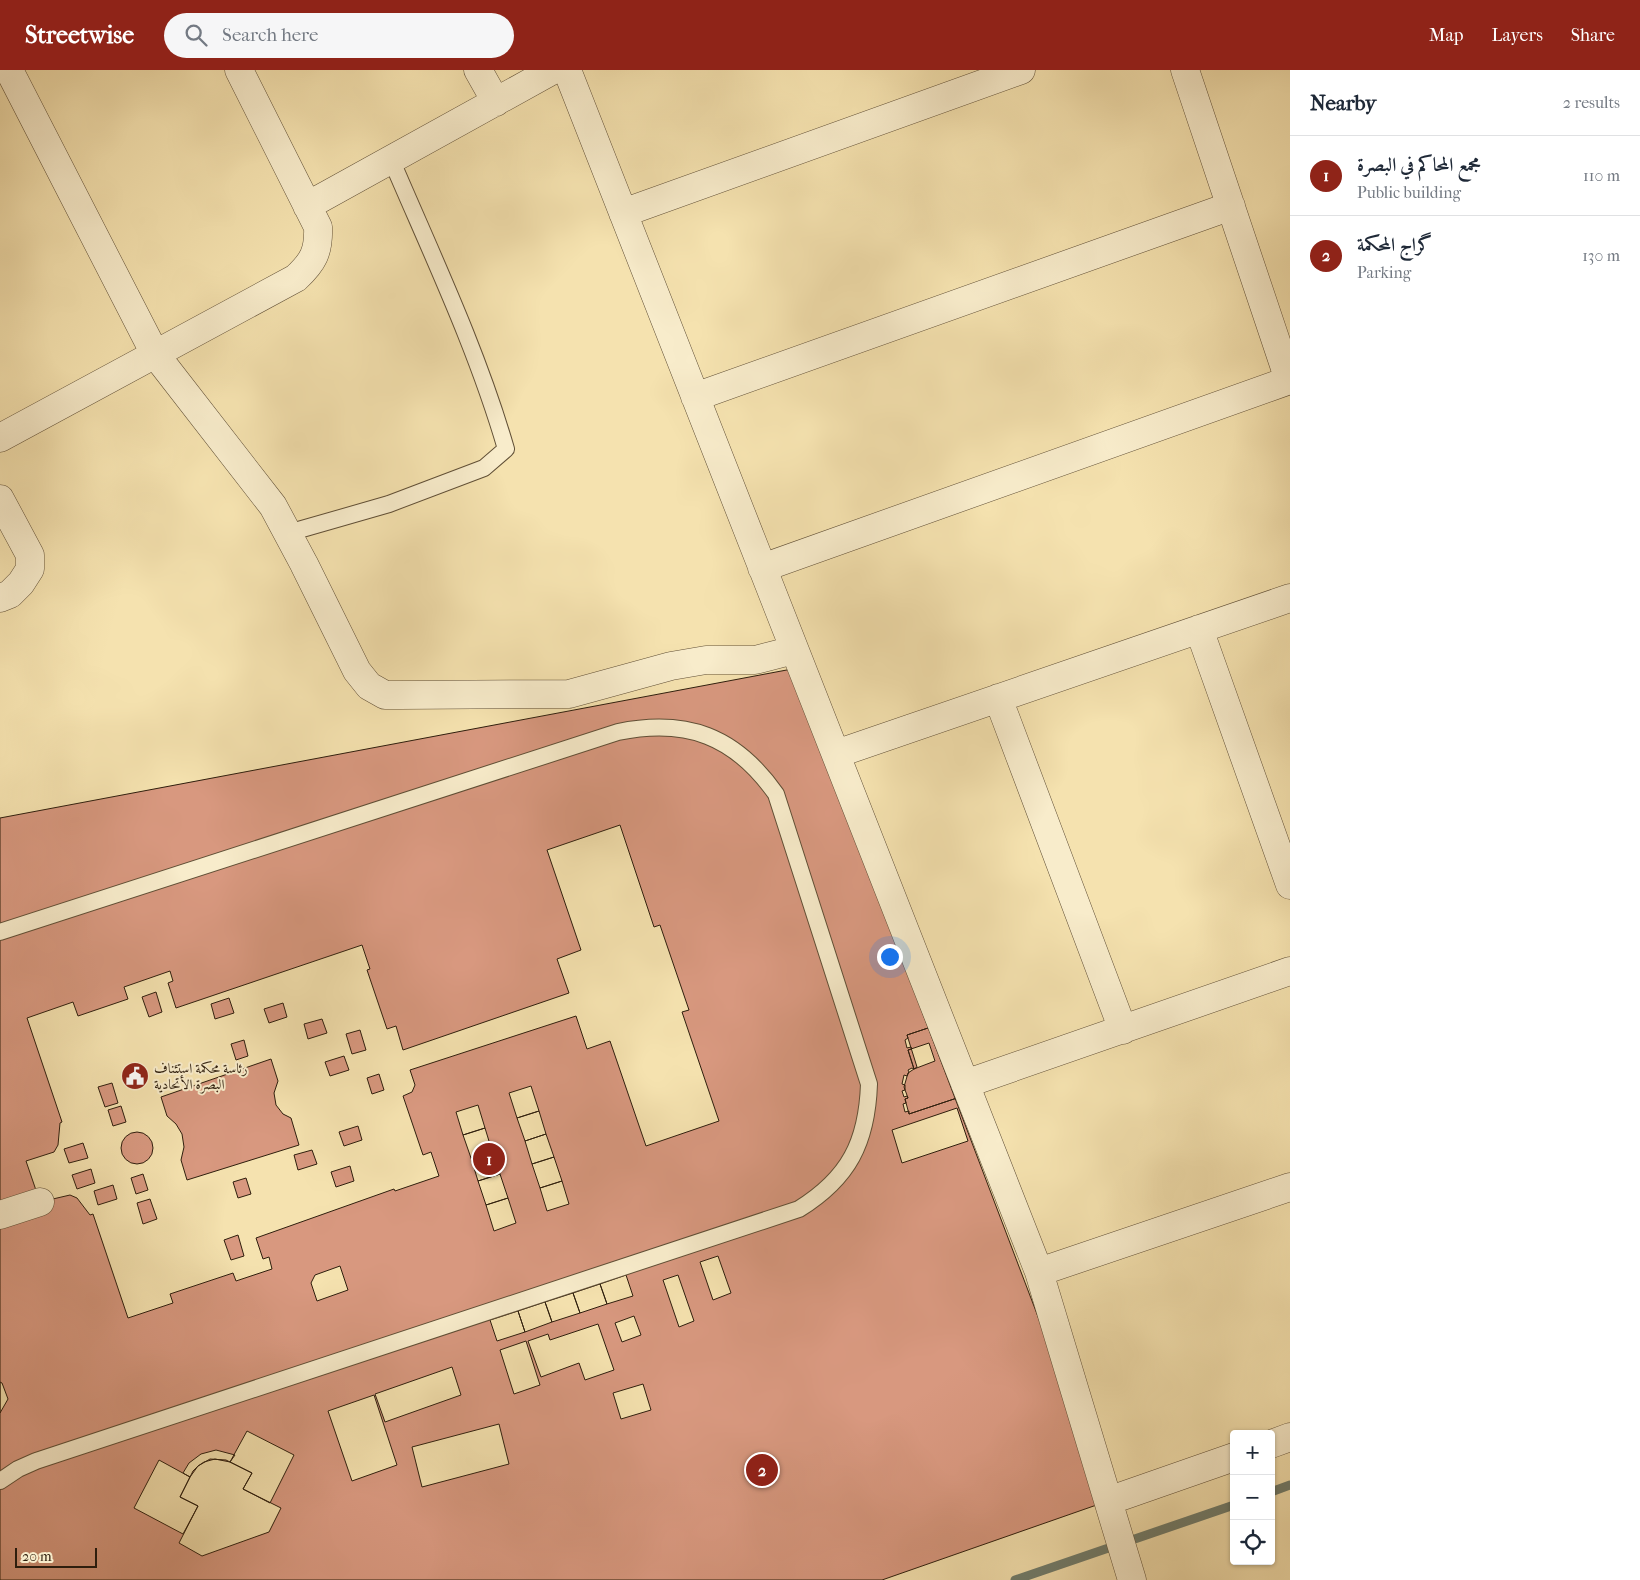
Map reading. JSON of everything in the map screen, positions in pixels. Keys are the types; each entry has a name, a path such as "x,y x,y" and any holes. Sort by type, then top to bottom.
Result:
{"street":[{"path":"9,70 155,354 273,506 357,670 369,686 385,695 569,694 671,666 706,660 755,660 794,650"},
{"path":"0,438 296,278 309,266 319,242 318,227 239,70"},
{"path":"478,70 496,102"},
{"path":"307,206 553,70"},
{"path":"566,70 1039,1272 1131,1576"},
{"path":"622,213 1021,70"},
{"path":"762,568 1290,380 1185,70"},
{"path":"695,397 1231,206"},
{"path":"0,499 30,555 30,569 21,584 10,594 0,598"},
{"path":"836,754 1290,598"},
{"path":"1199,629 1290,885"},
{"path":"998,698 1123,1030"},
{"path":"966,1084 1290,970"},
{"path":"1039,1272 1290,1188"},
{"path":"0,1215 40,1202"},
{"path":"1275,1443 1290,1438"},
{"path":"1112,1513 1230,1459"}],"lane":[{"path":"288,533 390,504 484,468 506,449 494,405 391,160"},
{"path":"0,932 618,732 640,727 663,726 686,729 707,736 747,759 763,775 776,794 869,1084 865,1124 850,1160 828,1188 799,1209 36,1461 18,1469 0,1481"}],"building":[{"path":"792,669 1108,1501 882,1580 0,1580 0,818"},
{"name":"رئاسة محكمة استئناف البصرة الأتحادية","path":"620,825 654,927 660,925 689,1010 682,1012 719,1121 646,1146 610,1041 587,1049 576,1016 410,1070 415,1085 412,1092 403,1096 423,1155 431,1152 439,1176 395,1191 394,1189 256,1238 263,1259 269,1257 272,1269 236,1281 233,1273 170,1294 173,1303 128,1318 93,1214 90,1215 77,1198 70,1195 40,1202 26,1161 54,1152 58,1145 60,1123 62,1122 27,1018 73,1002 78,1016 128,999 124,987 170,971 173,981 168,983 176,1008 362,945 370,969 367,970 387,1029 396,1026 403,1050 569,993 557,959 581,950 547,850","holes":["271,1059 278,1081 274,1093 276,1105 283,1114 291,1118 299,1145 187,1180 181,1160 184,1147 182,1134 176,1124 167,1116 161,1097"]},
{"path":"156,992 162,1012 149,1017 142,997"},
{"path":"229,998 234,1013 215,1019 211,1004"},
{"path":"283,1003 287,1017 269,1023 264,1009"},
{"path":"322,1019 327,1033 308,1039 304,1024"},
{"path":"934,1026 957,1098 909,1114 909,1111 905,1112 903,1104 906,1103 905,1099 908,1098 907,1096 904,1097 902,1091 905,1090 905,1085 902,1084 904,1075 907,1076 909,1072 908,1070 914,1069 908,1050 912,1049 911,1047 907,1048 905,1040 908,1038 907,1035"},
{"path":"934,1026 957,1098 909,1114 905,1099 908,1098 904,1087 908,1073 917,1067 907,1035"},
{"path":"360,1030 366,1050 352,1054 346,1034"},
{"path":"244,1040 248,1056 236,1060 231,1044"},
{"path":"929,1043 935,1061 914,1069 908,1050"},
{"path":"344,1056 349,1070 330,1076 325,1062"},
{"path":"379,1074 384,1090 372,1094 367,1078"},
{"path":"112,1083 118,1103 105,1107 98,1087"},
{"path":"531,1086 539,1111 517,1118 509,1093"},
{"path":"478,1105 485,1128 463,1135 456,1112"},
{"path":"121,1106 126,1122 113,1126 108,1110"},
{"path":"957,1108 968,1141 902,1163 892,1130"},
{"path":"539,1111 546,1134 525,1141 517,1118"},
{"path":"358,1126 362,1140 344,1146 339,1132"},
{"path":"485,1128 492,1151 471,1158 463,1135"},
{"path":"137,1132 143,1133 148,1137 152,1142 152,1154 148,1159 143,1163 137,1164 131,1163 126,1159 122,1154 121,1148 122,1142 126,1137 131,1133"},
{"path":"546,1134 554,1157 532,1164 525,1141"},
{"path":"83,1143 88,1158 69,1163 64,1149"},
{"path":"312,1150 317,1164 298,1170 294,1155"},
{"path":"492,1151 500,1174 478,1181 471,1158"},
{"path":"554,1157 562,1181 540,1188 532,1164"},
{"path":"350,1166 354,1181 336,1187 331,1172"},
{"path":"91,1169 95,1183 77,1189 72,1175"},
{"path":"143,1174 148,1190 136,1194 131,1178"},
{"path":"500,1174 508,1198 486,1205 478,1181"},
{"path":"246,1178 251,1194 238,1198 233,1182"},
{"path":"562,1181 569,1204 547,1211 540,1188"},
{"path":"113,1185 117,1199 98,1205 94,1191"},
{"path":"508,1198 516,1223 494,1231 486,1205"},
{"path":"150,1199 157,1219 143,1224 137,1203"},
{"path":"238,1235 244,1256 231,1260 224,1240"},
{"path":"718,1256 731,1293 713,1300 700,1262"},
{"path":"340,1266 348,1290 317,1301 311,1283 315,1275"},
{"path":"626,1275 633,1296 607,1304 600,1284"},
{"path":"678,1275 694,1321 679,1327 663,1280"},
{"path":"600,1284 607,1304 580,1313 573,1293"},
{"path":"573,1293 580,1313 552,1322 545,1302"},
{"path":"545,1302 552,1322 525,1332 518,1311"},
{"path":"518,1311 525,1332 497,1341 490,1320"},
{"path":"634,1316 641,1335 622,1342 615,1323"},
{"path":"598,1324 614,1370 585,1380 579,1363 541,1377 528,1341 548,1334 550,1340"},
{"path":"526,1341 540,1385 514,1394 500,1350"},
{"path":"452,1367 461,1395 385,1422 375,1394"},
{"path":"0,1382 8,1399 0,1413"},
{"path":"643,1384 651,1410 621,1419 613,1393"},
{"path":"374,1395 397,1465 352,1481 328,1411"},
{"path":"499,1424 509,1464 422,1487 412,1447"},
{"path":"247,1431 294,1455 270,1503 243,1489 252,1473 230,1462"},
{"path":"216,1450 235,1455 230,1462 215,1459 204,1462 198,1466 190,1477 183,1473 189,1463 201,1454"},
{"path":"210,1459 226,1460 252,1473 243,1489 281,1508 269,1532 202,1556 179,1543 198,1506 180,1497 193,1471"},
{"path":"159,1460 190,1477 180,1497 198,1506 183,1534 134,1508"}],"waterway":[{"path":"1275,1491 1290,1485"},
{"path":"1015,1580 1230,1506"}],"place":[{"name":"رئاسة محكمة استئناف البصرة الأتحادية","path":"135,1076"},
{"name":"مجمع المحاكم في البصرة","path":"489,1159"},
{"name":"گراج المحكمة","path":"762,1470"}]}
